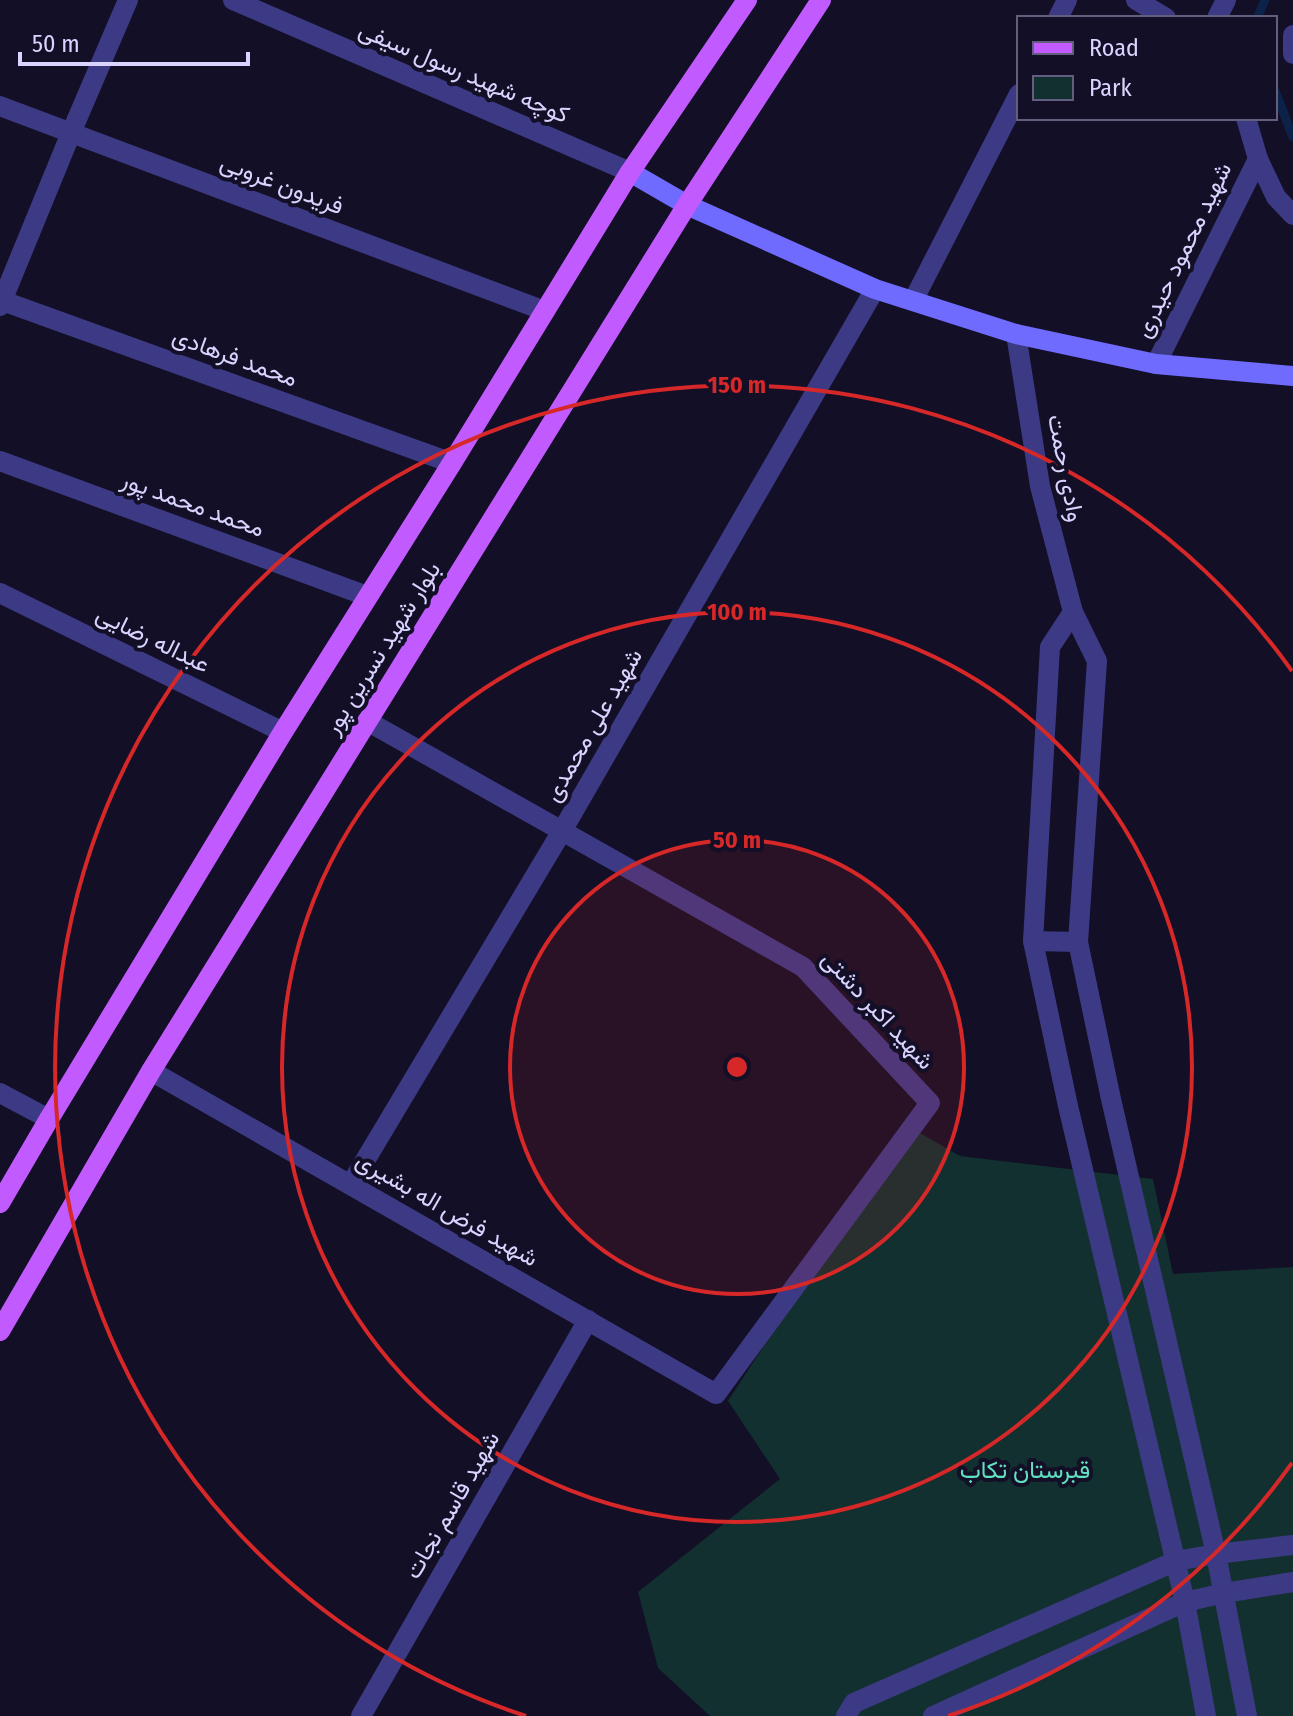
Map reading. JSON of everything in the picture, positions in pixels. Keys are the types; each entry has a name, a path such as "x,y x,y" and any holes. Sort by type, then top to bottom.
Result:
{"main road":[{"name":"بلوار شهید نسرین پور","path":"0,1203 283,732 630,172 747,0"},
{"name":"بلوار شهید نسرین پور","path":"0,1331 151,1071 687,205 821,0"},
{"path":"630,172 687,205 875,289 1016,334 1156,364 1293,376"}],"street":[{"path":"1,302 128,0"},
{"name":"کوچه شهید رسول سیفی","path":"233,0 630,172"},
{"path":"1136,0 1163,16"},
{"path":"1293,35 1293,54"},
{"path":"913,301 1017,98"},
{"name":"فریدون غروبی","path":"0,106 545,311"},
{"path":"1247,120 1258,159 1276,197 1293,215"},
{"name":"شهید محمود حیدری","path":"1156,364 1258,159"},
{"name":"شهید علی محمدی","path":"351,1184 562,831 875,289"},
{"name":"محمد فرهادی","path":"1,302 452,463"},
{"name":"وادی رحمت","path":"1016,334 1040,486 1073,612 1097,661 1078,942 1216,1554 1247,1716"},
{"name":"محمد محمد پور","path":"0,461 367,596"},
{"name":"عبداله رضایی","path":"0,593 283,732"},
{"path":"1073,612 1050,647 1033,941 1068,1106 1176,1561 1206,1716"},
{"name":"شهید اکبر دشتی","path":"367,721 803,967 930,1103 716,1394"},
{"path":"1033,941 1078,942"},
{"name":"شهید فرض اله بشیری","path":"151,1071 716,1394"},
{"path":"0,1093 49,1119"},
{"name":"شهید قاسم نجات","path":"361,1716 588,1320"},
{"path":"846,1716 854,1703 1176,1561 1293,1545"},
{"path":"933,1716 1185,1602 1293,1582"}],"green space":[{"name":"قبرستان تکاب","path":"906,1125 960,1156 1153,1179 1173,1274 1293,1267 1293,1716 710,1716 658,1668 638,1592 780,1479 728,1401"}],"waterway":[{"path":"1258,16 1265,0"},
{"path":"1277,96 1293,137"}]}
